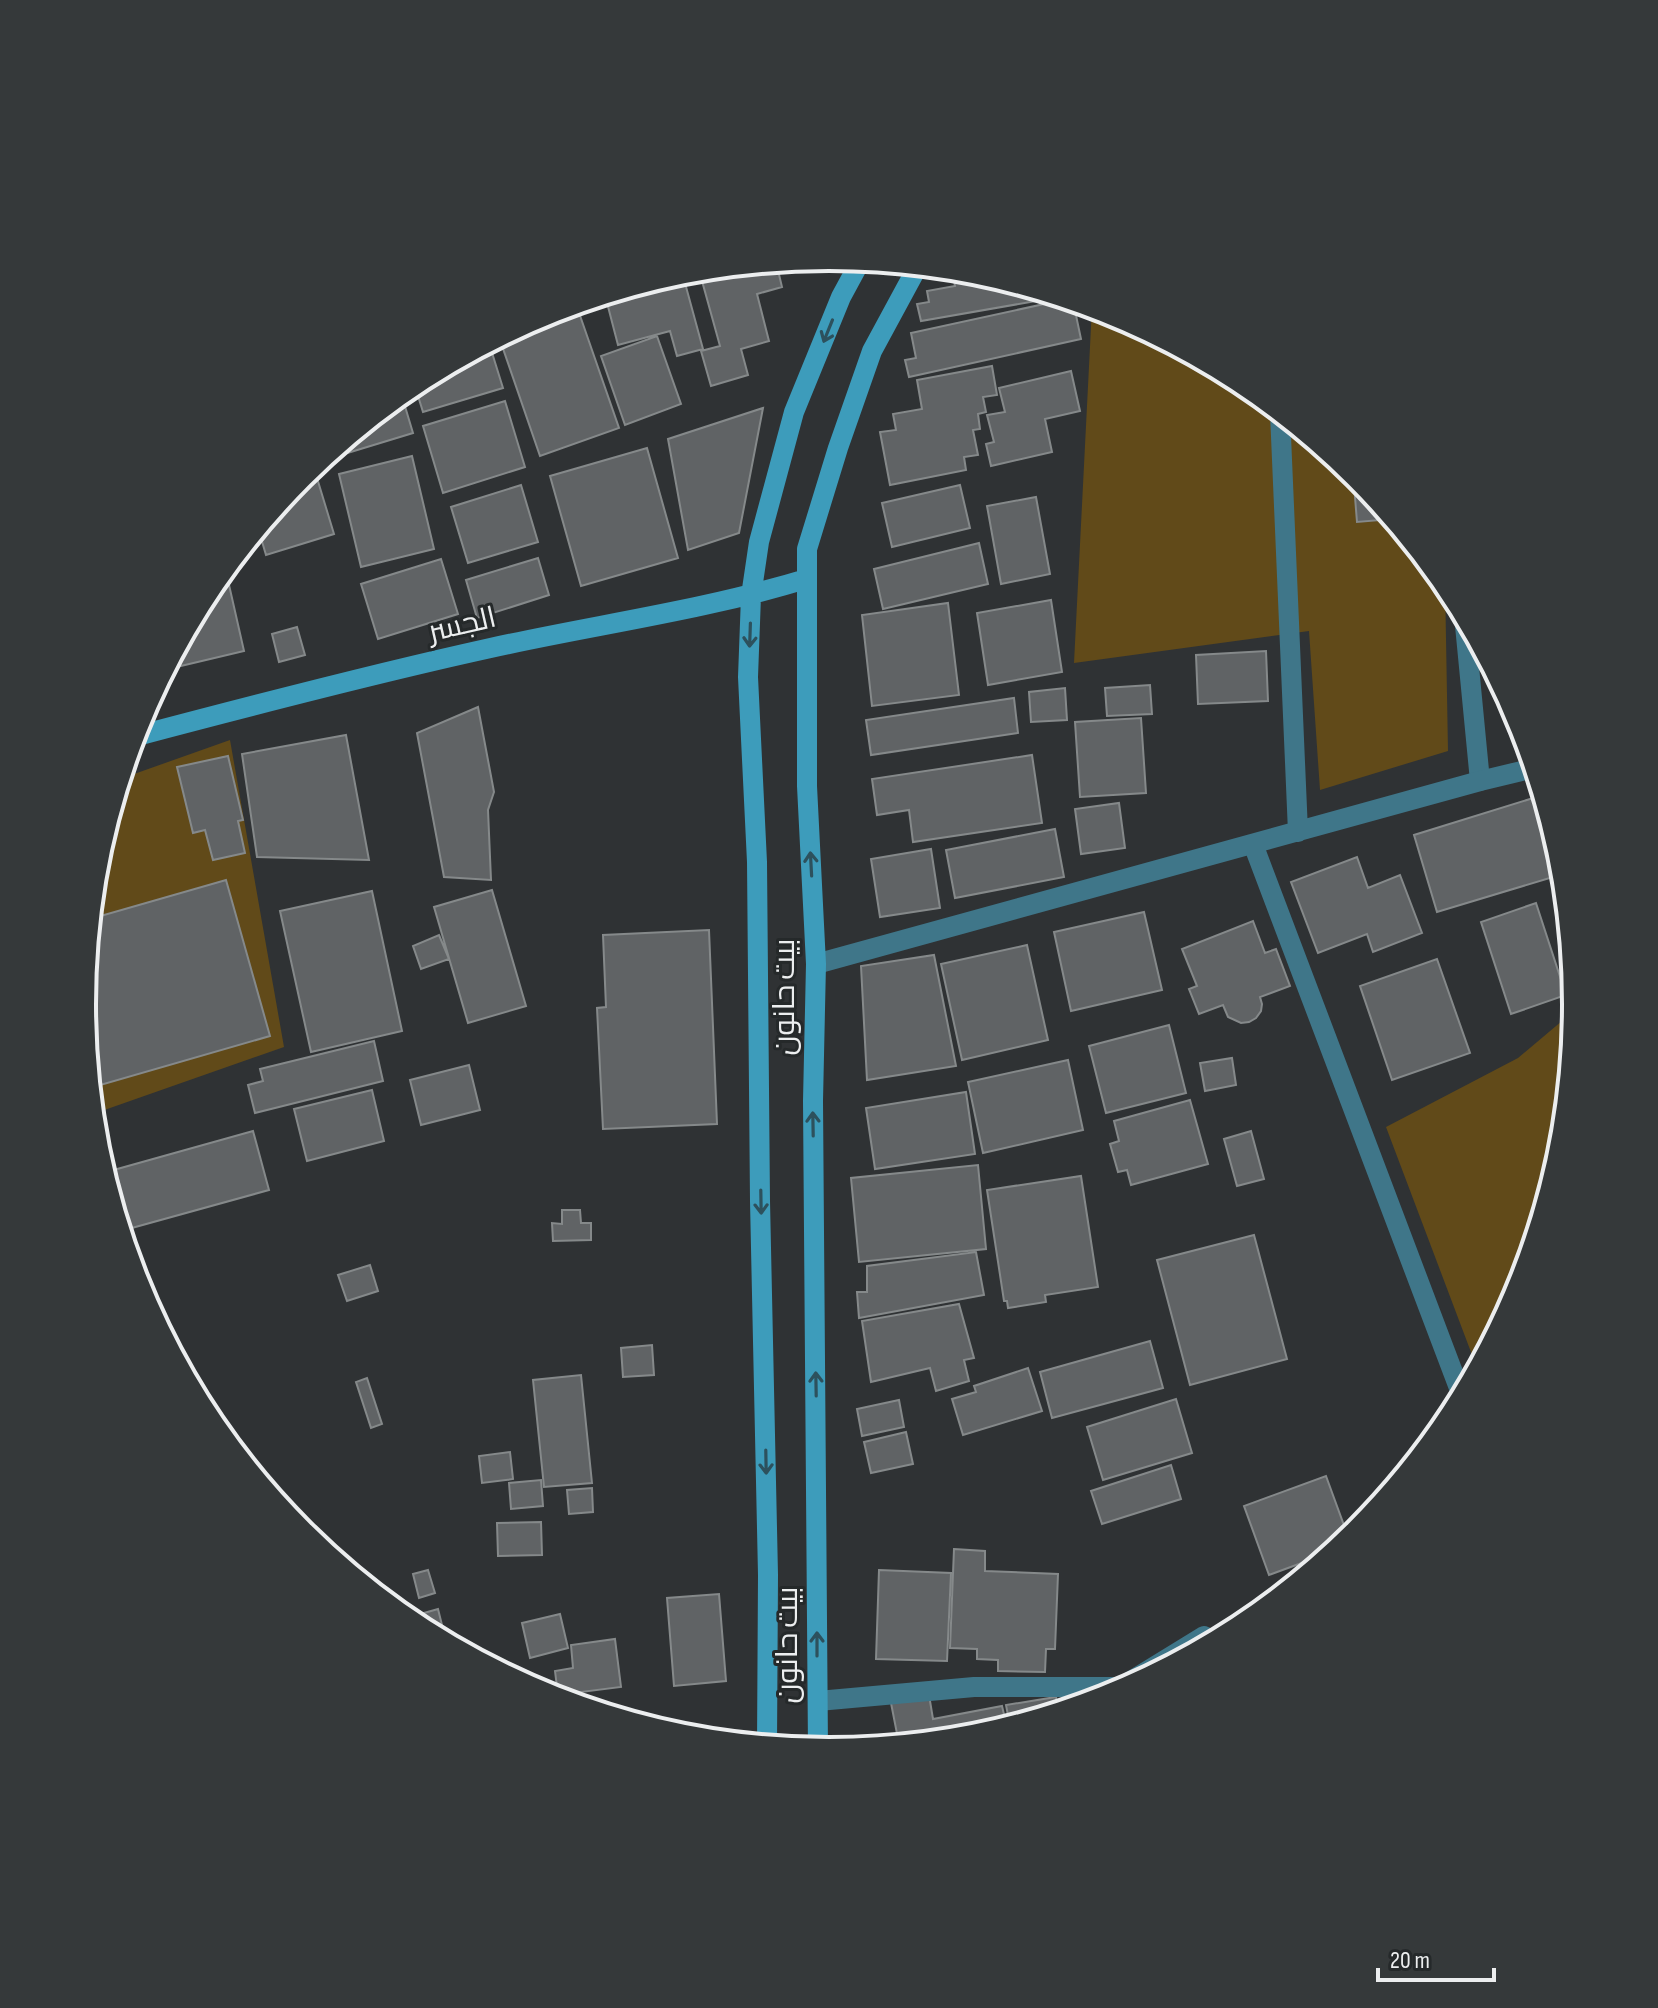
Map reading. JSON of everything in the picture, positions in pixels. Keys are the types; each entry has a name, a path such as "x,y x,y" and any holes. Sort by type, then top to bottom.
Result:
{"main road":[{"name":"بيت حانون","path":"767,1734 768,1575 757,862 748,677 751,596 759,542 794,412 841,297 854,272"},
{"name":"بيت حانون","path":"818,1737 813,1101 816,964 807,786 807,549 872,351 913,276"},
{"name":"الجسر","path":"148,733 488,648 751,596 806,579"}],"street":[{"path":"1281,427 1298,832"},
{"path":"1467,643 1480,781"},
{"path":"816,964 1524,770"},
{"path":"1253,844 1457,1382"},
{"path":"818,1701 974,1687 1094,1687"}],"shaded area":[{"path":"1091,320 1196,369 1275,422 1347,486 1411,558 1445,609 1448,751 1320,790 1309,631 1074,663"},
{"path":"230,740 284,1047 104,1110 96,1004 102,908 110,861 133,774"},
{"path":"1561,1022 1556,1100 1537,1194 1506,1285 1472,1355 1386,1127 1518,1058"}],"building":[{"path":"779,273 782,287 757,294 769,341 741,349 748,375 711,386 701,351 720,346 702,282"},
{"path":"954,282 972,285 1036,301 921,321 917,304 929,302 927,291 955,286"},
{"path":"686,285 703,349 677,356 670,331 618,345 608,306"},
{"path":"1045,304 1076,314 1081,339 909,377 905,360 916,358 911,333"},
{"path":"580,315 619,428 540,456 503,348"},
{"path":"657,336 681,404 625,425 601,356"},
{"path":"492,354 503,388 423,412 418,397"},
{"path":"992,366 997,395 983,397 986,412 978,414 980,429 973,430 978,455 964,457 966,470 890,485 880,432 896,430 893,414 922,409 917,380"},
{"path":"1071,371 1080,411 1045,419 1052,452 991,466 986,444 994,442 987,415 1005,412 999,388"},
{"path":"505,401 525,467 443,493 423,426"},
{"path":"405,407 413,433 345,454"},
{"path":"763,408 739,533 688,550 668,439"},
{"path":"647,448 678,558 581,586 550,476"},
{"path":"412,456 434,549 361,567 339,474"},
{"path":"318,480 334,534 266,555 262,540"},
{"path":"521,485 538,542 468,563 451,507"},
{"path":"960,485 970,528 892,547 882,503"},
{"path":"1355,494 1379,520 1357,522"},
{"path":"1036,497 1050,574 1001,584 987,506"},
{"path":"979,543 988,584 883,609 874,569"},
{"path":"538,558 549,595 477,618 466,580"},
{"path":"441,559 458,614 378,639 361,584"},
{"path":"229,584 244,651 179,666 194,637"},
{"path":"1051,600 1062,672 988,685 977,613"},
{"path":"948,603 959,695 872,706 862,615"},
{"path":"297,627 305,655 279,662 272,634"},
{"path":"1266,651 1268,701 1198,704 1196,655"},
{"path":"1150,685 1152,714 1107,716 1105,688"},
{"path":"1065,688 1067,720 1031,722 1029,692"},
{"path":"1014,698 1018,733 871,755 866,720"},
{"path":"478,707 494,792 488,810 491,880 444,877 417,733"},
{"path":"1141,718 1146,793 1080,797 1075,722"},
{"path":"346,735 369,860 257,857 242,754"},
{"path":"1032,755 1042,823 913,842 909,810 877,815 872,779"},
{"path":"228,756 243,820 238,821 245,853 213,860 205,830 193,833 177,767"},
{"path":"1532,798 1551,878 1437,912 1414,835"},
{"path":"1119,803 1125,848 1081,854 1075,809"},
{"path":"1055,829 1064,877 955,898 946,850"},
{"path":"931,849 940,908 880,917 871,859"},
{"path":"1357,857 1368,888 1400,875 1422,933 1373,952 1367,934 1318,953 1291,882"},
{"path":"226,880 270,1036 101,1085 96,1004 101,916"},
{"path":"492,890 526,1006 468,1023 434,907"},
{"path":"372,891 402,1031 311,1052 280,911"},
{"path":"1536,903 1561,980 1562,996 1511,1014 1481,922"},
{"path":"1144,912 1162,990 1071,1011 1054,932"},
{"path":"1253,921 1265,953 1276,949 1290,986 1260,997 1261,1011 1249,1022 1241,1023 1228,1017 1223,1005 1199,1014 1189,989 1197,986 1182,949"},
{"path":"709,930 717,1124 603,1129 597,1008 606,1007 603,935"},
{"path":"439,935 449,959 421,969 413,946"},
{"path":"1027,945 1048,1040 962,1060 941,964"},
{"path":"934,955 956,1066 867,1080 861,966"},
{"path":"1437,959 1470,1053 1392,1080 1360,986"},
{"path":"1169,1025 1186,1093 1106,1113 1089,1046"},
{"path":"374,1041 383,1081 255,1113 248,1085 263,1081 260,1069"},
{"path":"1232,1058 1236,1085 1205,1091 1200,1063"},
{"path":"1068,1060 1083,1130 983,1153 968,1082"},
{"path":"469,1065 480,1110 421,1125 410,1080"},
{"path":"372,1090 384,1141 307,1161 294,1109"},
{"path":"966,1092 975,1154 875,1169 866,1108"},
{"path":"1190,1100 1208,1164 1131,1185 1127,1170 1118,1172 1110,1144 1119,1141 1114,1121"},
{"path":"253,1131 269,1190 131,1228 115,1170"},
{"path":"1251,1131 1264,1179 1237,1186 1224,1139"},
{"path":"978,1165 986,1249 859,1262 851,1178"},
{"path":"1081,1176 1098,1287 1045,1295 1046,1302 1008,1308 1007,1301 1004,1301 987,1190"},
{"path":"562,1210 580,1210 581,1223 591,1223 591,1240 553,1241 552,1223 562,1224"},
{"path":"1254,1235 1287,1359 1190,1385 1157,1260"},
{"path":"976,1252 984,1295 859,1318 857,1292 867,1292 867,1266"},
{"path":"370,1265 378,1291 347,1301 338,1275"},
{"path":"959,1304 974,1358 964,1360 969,1381 936,1391 930,1368 871,1382 862,1321"},
{"path":"1150,1341 1163,1388 1052,1418 1040,1372"},
{"path":"652,1345 654,1375 623,1377 621,1348"},
{"path":"1028,1368 1042,1411 963,1435 952,1399 976,1392 974,1386"},
{"path":"581,1375 592,1483 544,1487 533,1380"},
{"path":"367,1378 382,1424 371,1428 356,1382"},
{"path":"1176,1399 1192,1453 1103,1480 1087,1427"},
{"path":"899,1400 904,1427 862,1436 857,1409"},
{"path":"906,1432 913,1464 871,1473 864,1442"},
{"path":"510,1452 513,1479 482,1483 479,1456"},
{"path":"1171,1465 1181,1499 1102,1524 1091,1491"},
{"path":"1326,1476 1344,1525 1303,1562 1269,1575 1244,1506"},
{"path":"541,1480 543,1506 511,1509 509,1483"},
{"path":"592,1488 593,1512 569,1514 567,1490"},
{"path":"541,1522 542,1555 498,1556 497,1523"},
{"path":"954,1549 985,1551 985,1571 1058,1574 1055,1649 1046,1649 1045,1672 998,1671 998,1660 977,1659 977,1649 950,1648"},
{"path":"428,1570 435,1593 419,1598 413,1574"},
{"path":"879,1570 951,1573 947,1661 876,1659"},
{"path":"719,1594 726,1681 674,1686 667,1598"},
{"path":"438,1609 442,1626 424,1615"},
{"path":"560,1614 568,1648 530,1658 522,1623"},
{"path":"615,1639 621,1687 578,1692 557,1684 555,1671 573,1668 571,1645"},
{"path":"929,1695 933,1719 1002,1706 1004,1715 897,1733 891,1703"},
{"path":"1056,1697 1057,1701 1008,1715 1006,1705"}]}
